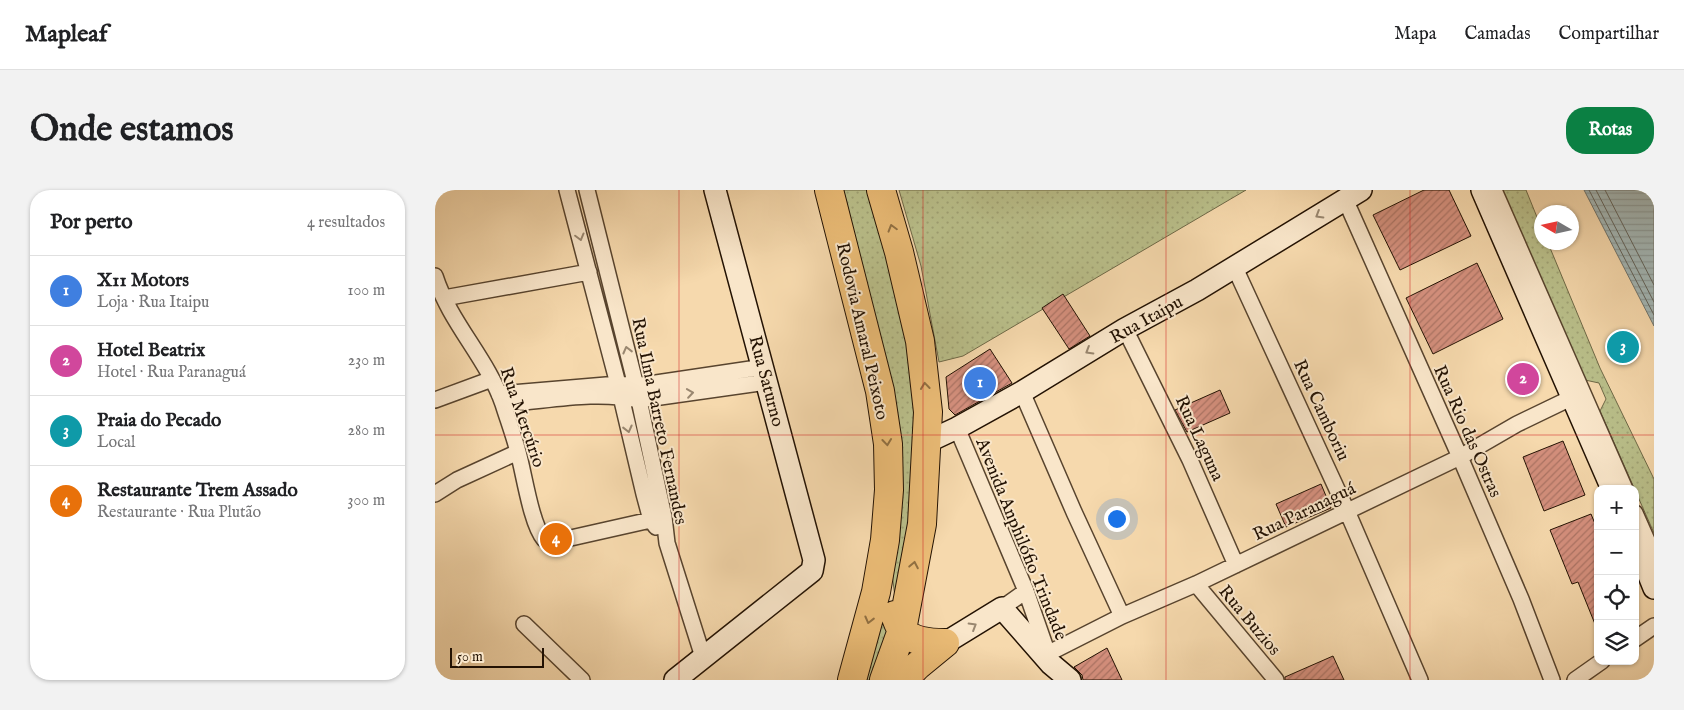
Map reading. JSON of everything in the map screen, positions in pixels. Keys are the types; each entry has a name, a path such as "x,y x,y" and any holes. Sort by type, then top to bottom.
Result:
{"highway":[{"name":"Rodovia Amaral Peixoto","path":"829,190 880,391 888,453 889,490 885,540 870,617 852,680"},
{"path":"881,190 899,252 920,341 928,412 922,524 901,630 884,680"},
{"path":"885,540 890,597 901,630 921,641 945,643"},
{"path":"903,680 945,643"}],"street":[{"name":"Rua Ilma Barreto Fernandes","path":"567,190 619,390 703,657"},
{"name":"Rua Ilma Barreto Fernandes","path":"587,190 638,393 658,518"},
{"name":"Rua Saturno","path":"703,657 812,572 814,560 715,190"},
{"path":"1482,190 1610,485"},
{"path":"1494,190 1623,485"},
{"name":"Rua Itaipu","path":"927,442 957,428 1021,392 1125,329 1235,268 1353,194"},
{"name":"Rua Rio das Ostras","path":"1353,194 1460,457 1532,625 1552,680"},
{"name":"Rua Camboriu","path":"1235,268 1347,511 1420,680"},
{"path":"444,298 589,272"},
{"name":"Rua Mercúrio","path":"435,276 444,298 486,366 501,399 518,452 538,532 544,539 553,542 658,518"},
{"name":"Rua Laguna","path":"1125,329 1190,460 1236,565"},
{"path":"501,399 619,390 638,393 765,375"},
{"path":"435,400 492,379"},
{"path":"1021,392 1121,616"},
{"name":"Rua Paranaguá","path":"1050,658 1121,616 1196,584 1460,457 1517,424 1573,397"},
{"name":"Avenida Anphilófio Trindade","path":"957,428 1026,591 1050,658"},
{"path":"435,494 457,480 518,452"},
{"path":"1639,522 1654,556"},
{"path":"1639,552 1654,588"},
{"name":"Rua Buzios","path":"1196,584 1276,680"},
{"path":"945,643 1026,591"},
{"path":"1002,608 1070,680"},
{"path":"524,624 582,680"},
{"path":"1639,636 1654,626"},
{"path":"675,680 703,657"},
{"path":"1575,680 1596,665"}],"green space":[{"path":"843,190 873,190 922,399 917,514 895,597"},
{"path":"899,190 1246,190 963,356 939,362 921,266"},
{"path":"1500,190 1526,190 1534,210 1534,250 1551,250 1600,368 1654,479 1654,533 1639,499 1639,485 1633,485 1600,411 1606,399 1599,383 1585,380"},
{"path":"882,611 895,629 880,680 860,680"}],"water":[{"path":"1584,190 1654,190 1654,326"}],"building":[{"path":"1424,190 1449,190 1471,236 1400,270 1373,215"},
{"path":"1477,263 1503,319 1433,354 1406,298"},
{"path":"1063,294 1090,336 1069,349 1042,308"},
{"path":"990,349 1012,383 955,415 949,409 946,377"},
{"path":"1220,390 1230,413 1187,432 1175,410"},
{"path":"1563,441 1585,495 1544,511 1523,457"},
{"path":"1321,484 1331,508 1286,527 1276,504"},
{"path":"1591,514 1594,521 1594,622 1578,582 1572,584 1550,530"},
{"path":"1107,648 1122,680 1083,680 1082,675 1074,667"},
{"path":"1333,656 1344,680 1285,680 1285,677"}],"place":[{"name":"Praia do Pecado","path":"1623,347"},
{"name":"Hotel Beatrix","path":"1523,379"},
{"name":"X11 Motors","path":"980,383"},
{"name":"Restaurante Trem Assado","path":"556,539"}]}
